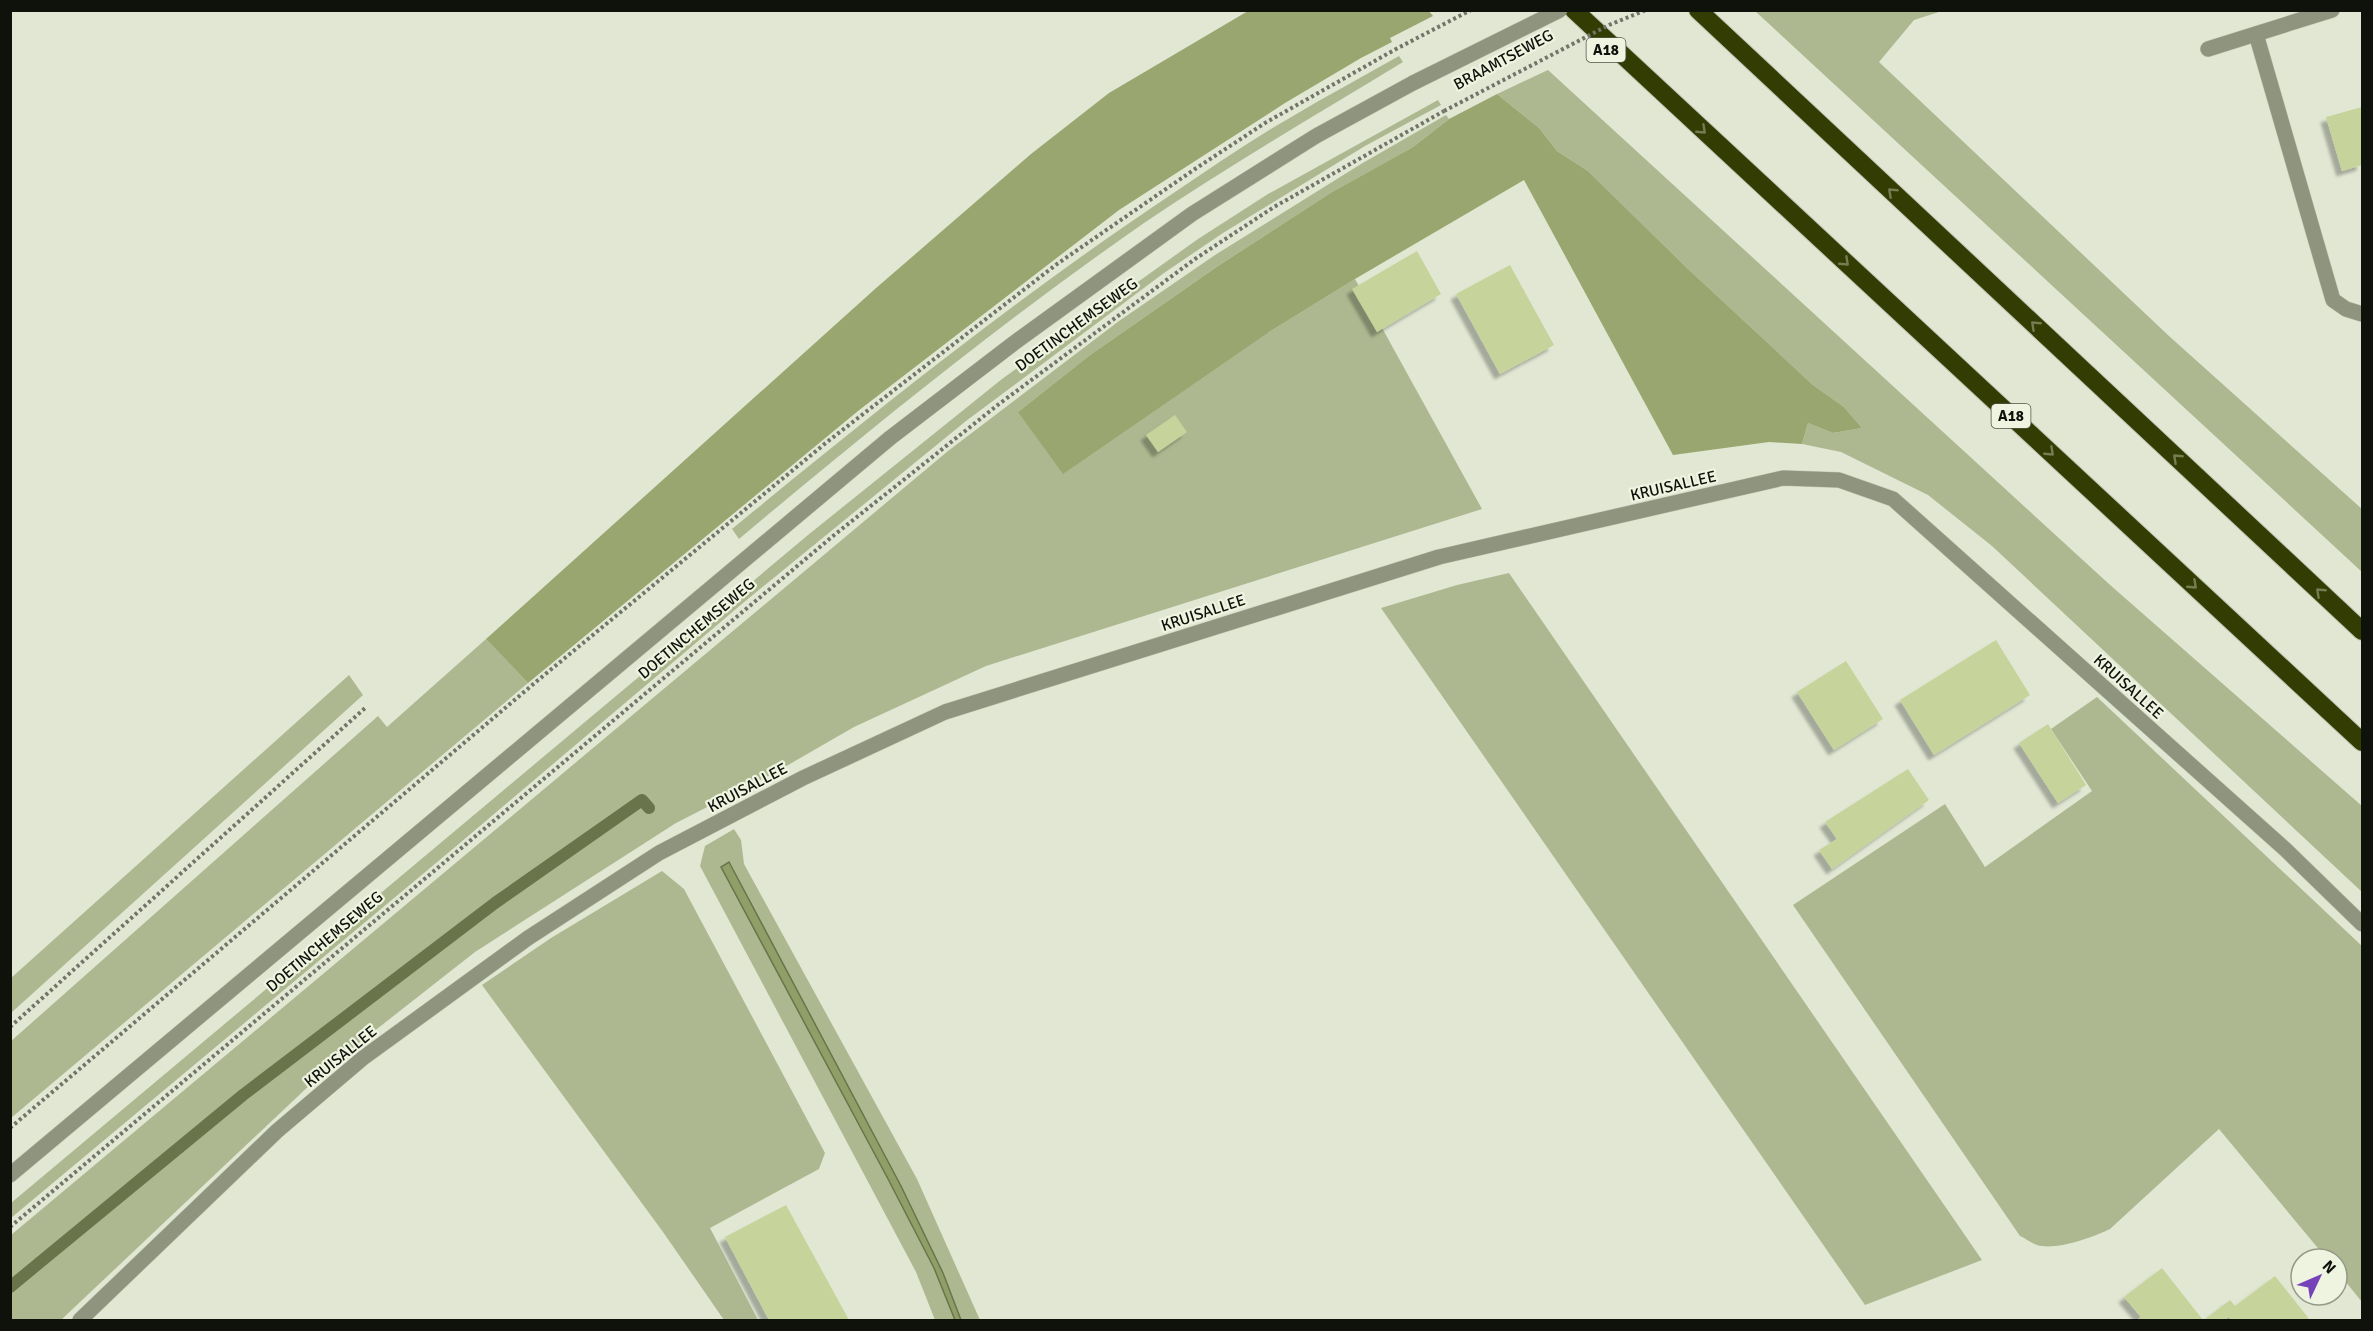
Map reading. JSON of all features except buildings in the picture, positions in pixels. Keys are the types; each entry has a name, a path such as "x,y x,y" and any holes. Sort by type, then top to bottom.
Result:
{"highway":[{"name":"A18","path":"1552,10 1659,90"},
{"name":"A18","path":"1574,10 2362,742"},
{"path":"1698,10 2362,632"}],"street":[{"name":"BRAAMTSEWEG","path":"1413,83 1560,10"},
{"path":"2208,49 2332,10"},
{"path":"2256,34 2333,300 2346,309 2362,314"},
{"name":"DOETINCHEMSEWEG","path":"10,1175 899,432 1023,336 1192,214 1316,136 1413,83"},
{"name":"KRUISALLEE","path":"80,1320 277,1131 363,1058 528,938 659,853 803,778 945,712 1439,556 1784,478 1839,480 1893,499 2286,850 2362,924"}],"path":[{"path":"1396,49 1471,10"},
{"name":"BRAAMTSEWEG","path":"1444,111 1560,49 1646,10"},
{"name":"DOETINCHEMSEWEG","path":"10,1227 824,543 999,404 1195,259 1274,207 1444,111"},
{"path":"10,1027 365,708"}],"shaded area":[{"path":"1428,10 1433,16 1390,38 1392,42 1285,103 1119,210 858,411 528,683 486,639 875,289 1031,154 1109,93 1248,11"},
{"path":"1755,11 1942,11 1914,20 1879,62 2169,336 2362,509 2362,572"},
{"path":"1399,56 1403,62 1208,181 1091,260 938,376 739,539 732,529 894,398 1060,272 1248,143"},
{"path":"1548,70 2109,584 2362,806 2362,892 1992,546 1928,495 1841,452 1802,444 1808,423 1833,433 1862,428 1844,407 1813,385 1687,268 1588,171 1557,151 1539,128 1497,94"},
{"path":"1497,94 1539,128 1557,151 1588,171 1687,268 1813,385 1844,407 1862,428 1833,433 1808,423 1802,444 1769,442 1673,455 1524,180 1269,332 1063,474 1018,412 1090,355 1218,266 1332,192 1413,147 1449,119"},
{"path":"1438,100 1441,105 1365,146 1223,233 1164,273 966,421 743,603 11,1218 11,1203 808,535 1002,379 1198,239 1268,194"},
{"path":"1446,115 1449,119 1413,147 1332,192 1218,266 1090,355 1018,412 1269,332 1355,279 1482,509 986,666 854,727 776,772 676,823 475,952 331,1065 61,1320 11,1320 11,1235 948,451 1119,321 1215,255 1361,164"},
{"path":"1509,573 1982,1260 1865,1305 1381,608 1457,585"},
{"path":"486,639 528,683 11,1118 10,1042 378,716 387,727"},
{"path":"349,675 363,695 11,1013 11,978"},
{"path":"2097,697 2362,946 2362,1302 2349,1286 2349,1247 2317,1247 2219,1129 2110,1229 2085,1239 2054,1246 2037,1245 2020,1236 1793,905 1945,804 1985,867 2092,791 2051,729"},
{"path":"734,829 741,840 744,864 917,1179 980,1320 935,1320 916,1272 700,866 705,846"},
{"path":"729,862 901,1186 943,1273 961,1320 955,1320 934,1268 887,1177 721,867"},
{"path":"662,871 684,889 825,1153 819,1169 710,1228 758,1320 724,1320 663,1232 482,985 551,938"}],"waterway":[{"path":"10,1287 243,1095 495,903 642,800 649,808"}]}
